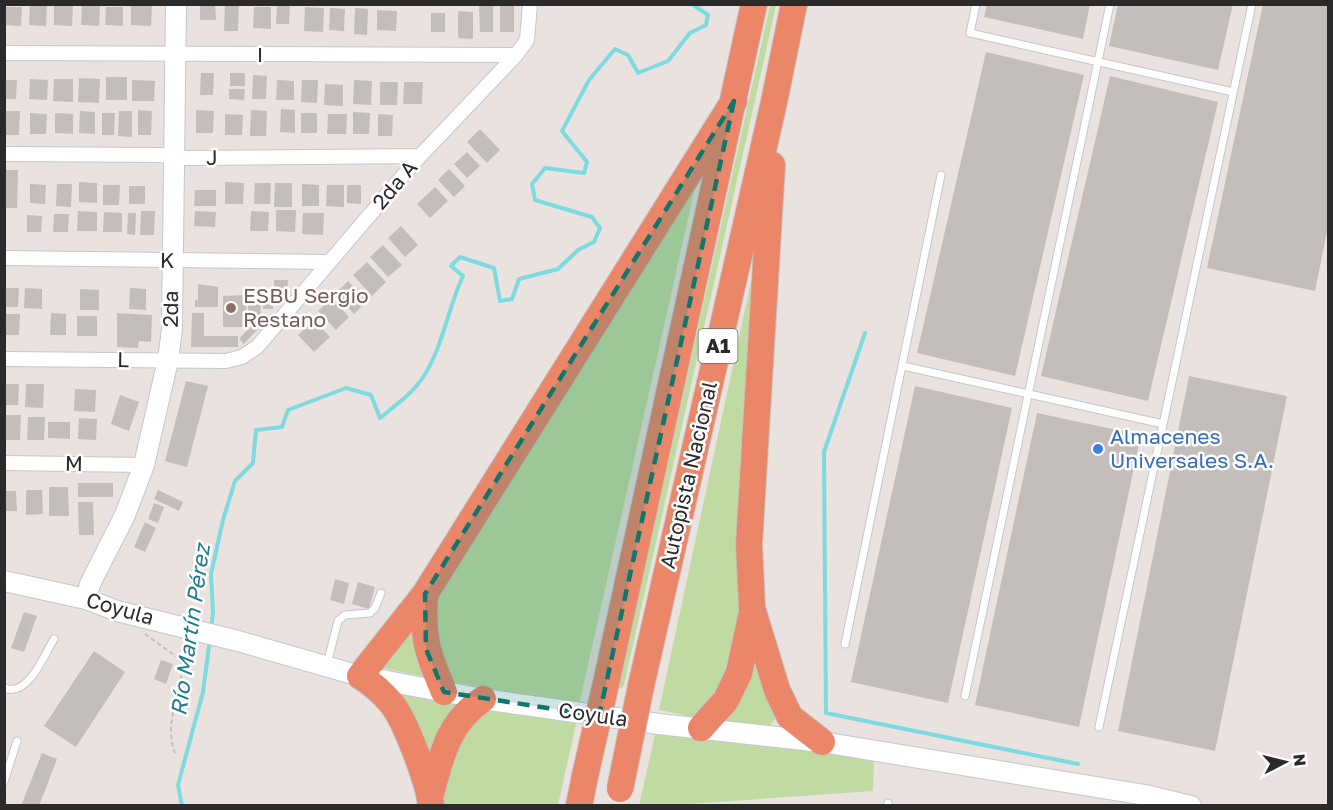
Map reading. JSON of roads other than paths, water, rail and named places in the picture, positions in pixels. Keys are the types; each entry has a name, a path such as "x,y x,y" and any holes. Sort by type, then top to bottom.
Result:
{"highway":[{"name":"Autopista Nacional","path":"579,806 754,4"},
{"name":"Autopista Nacional","path":"618,797 794,4"},
{"path":"431,801 418,760 394,707 376,687 360,676 425,594 734,101"},
{"path":"701,728 726,700 739,673 752,608 749,544 774,102"},
{"path":"425,594 422,626 426,650 444,692"},
{"path":"752,608 777,690 790,717 822,742"},
{"path":"431,801 444,745 467,710 483,699"}],"street":[{"name":"2da","path":"86,598 90,584 129,506 144,465 168,360 172,329 176,4"},
{"name":"2da A","path":"242,357 257,347 420,156 516,55 526,40 530,4"},
{"name":"I","path":"4,53 516,55"},
{"name":"J","path":"4,154 160,155 173,158 420,156"},
{"name":"K","path":"4,258 330,262"},
{"name":"L","path":"4,359 226,361 242,357"},
{"name":"M","path":"4,463 144,465"},
{"name":"Coyula","path":"4,581 86,598 117,611 238,641 360,676 444,692 701,728 822,742 1142,800 1191,806"}],"lane":[{"path":"976,4 970,33 1233,92"},
{"path":"965,696 1110,4"},
{"path":"1099,727 1252,4"},
{"path":"845,644 941,175"},
{"path":"903,366 1163,424"},
{"path":"326,665 338,621 345,615 370,613 375,608 381,594"},
{"path":"4,688 11,691 20,689 29,680 54,639"},
{"path":"4,782 17,741"}],"waterway":[{"name":"Río Martín Pérez","path":"211,629 213,612 211,574 223,520 235,481 253,463 256,430 282,427 288,410 346,388 371,395 380,418 398,403 420,382 431,364 463,276 451,266 460,257 494,268 500,301 512,299 519,279 558,269 578,250 594,242 600,228 592,217 535,200 532,184 545,168 584,173 587,162 562,131 589,80 615,49 628,55 638,73 668,61 690,33 706,25 708,15 692,4"},
{"path":"865,333 824,452 826,713 1078,764"},
{"name":"Río Martín Pérez","path":"182,806 178,785 203,692 210,639"}],"place":[{"name":"ESBU Sergio Restano","path":"231,308"},
{"name":"Almacenes Universales S.A.","path":"1098,449"}]}
